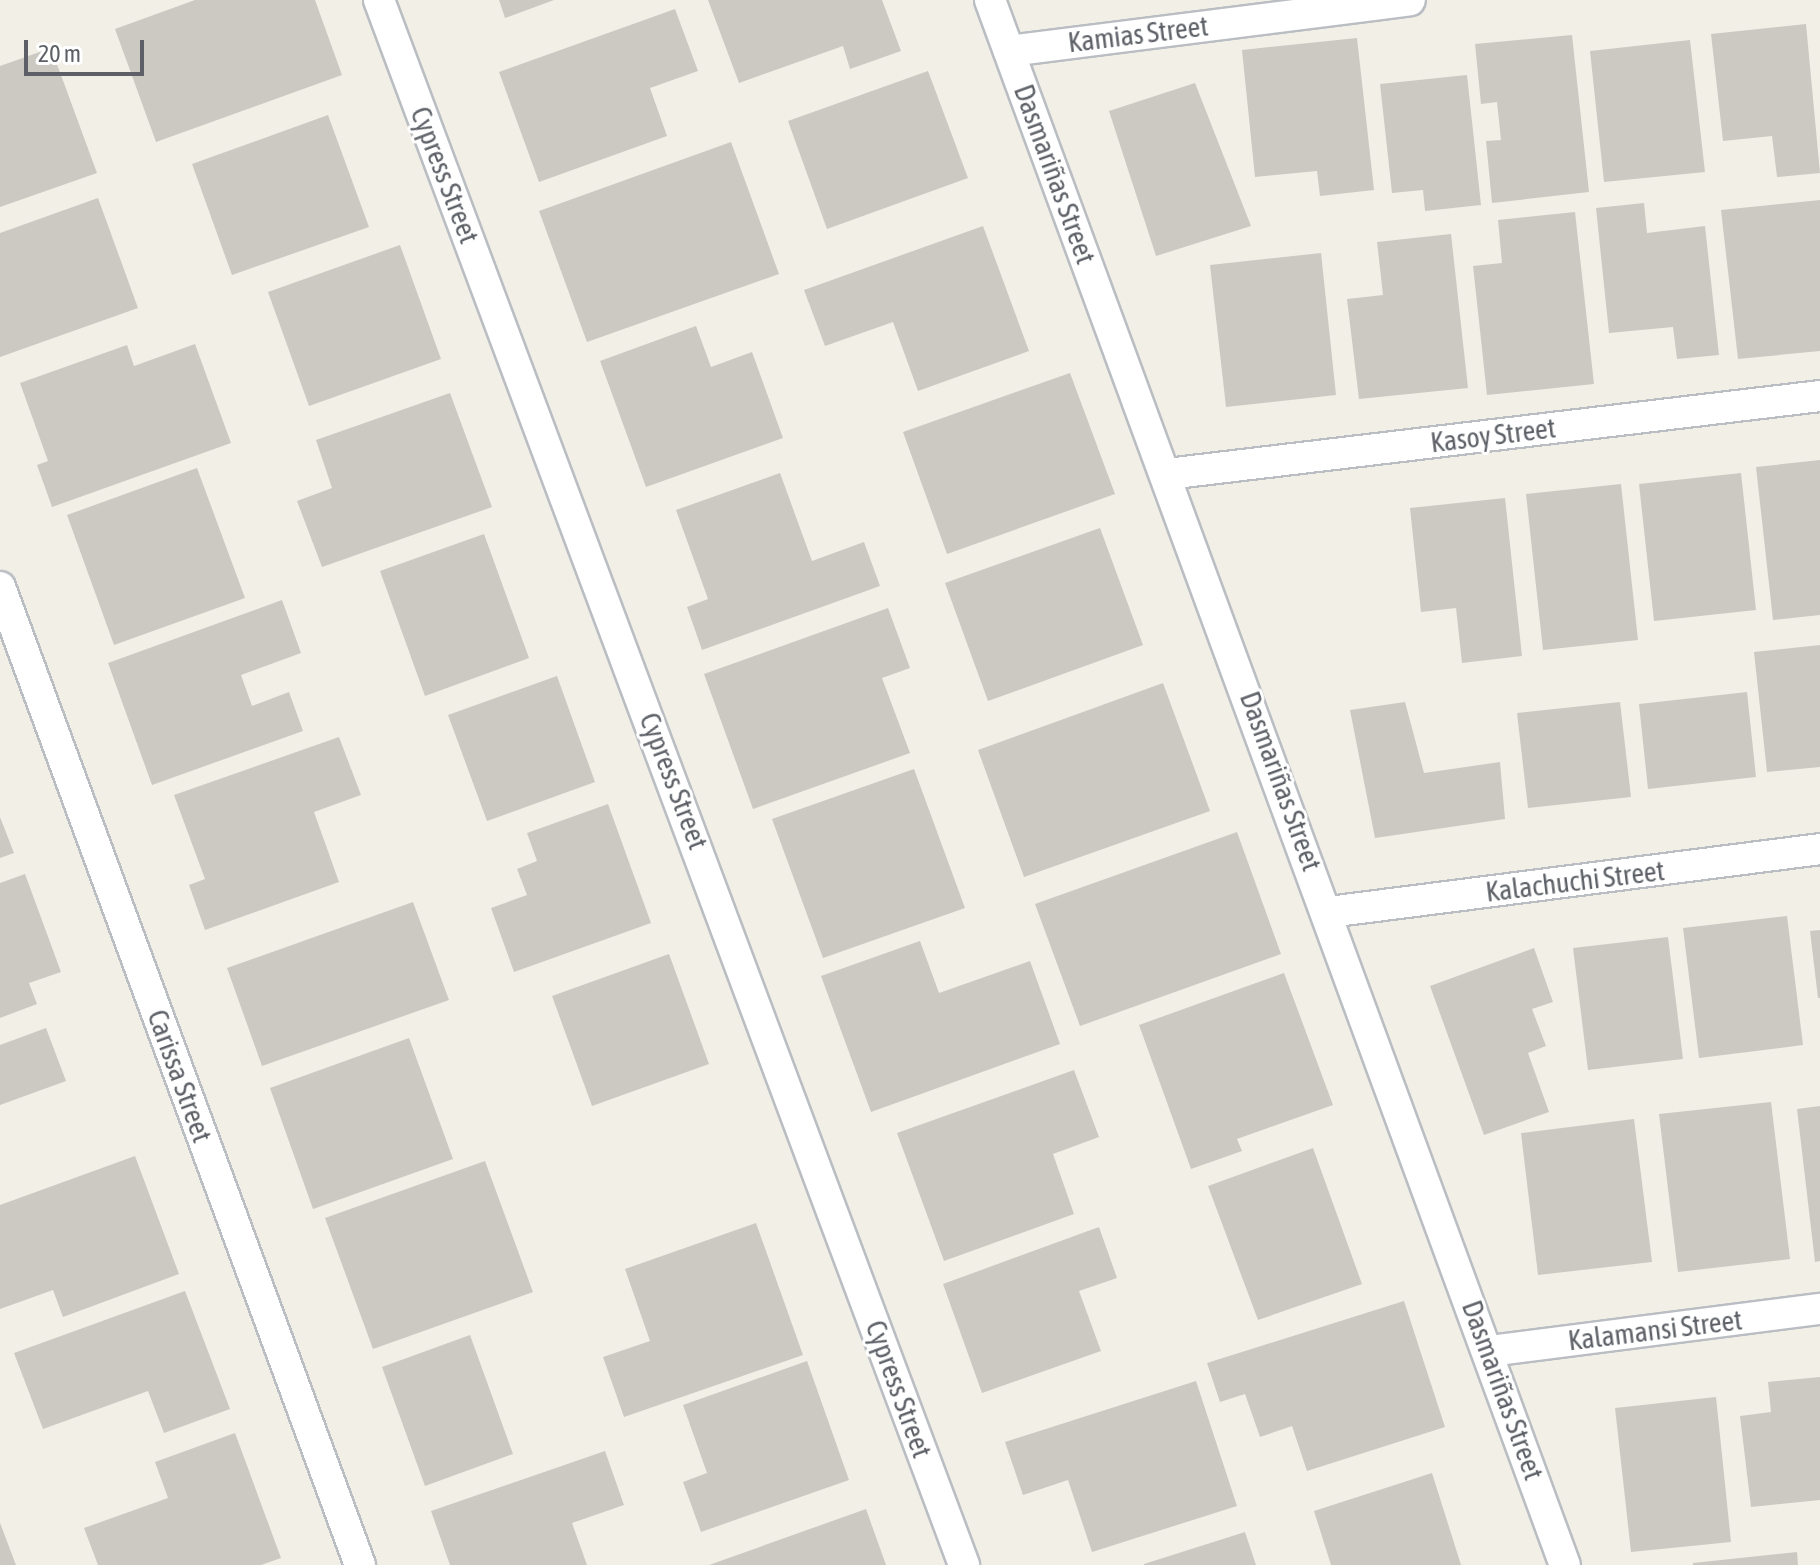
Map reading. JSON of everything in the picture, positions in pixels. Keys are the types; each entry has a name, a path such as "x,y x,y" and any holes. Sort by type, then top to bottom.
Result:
{"street":[{"name":"Cypress Street","path":"379,0 964,1565"},
{"name":"Dasmariñas Street","path":"990,0 1329,912 1565,1565"},
{"name":"Kamias Street","path":"1009,51 1410,0"},
{"name":"Kasoy Street","path":"1167,474 1820,396"},
{"name":"Carissa Street","path":"0,587 360,1565"},
{"name":"Kalachuchi Street","path":"1329,912 1820,849"},
{"name":"Kalamansi Street","path":"1490,1351 1820,1309"}],"building":[{"path":"195,0 315,0 342,75 156,142 115,29"},
{"path":"499,0 554,0 505,18"},
{"path":"708,0 882,0 901,51 850,69 843,46 739,83"},
{"path":"675,9 698,71 650,88 667,136 539,182 499,72"},
{"path":"1806,24 1820,173 1777,177 1772,136 1723,141 1711,34"},
{"path":"1572,35 1589,192 1492,203 1486,141 1501,140 1497,102 1481,104 1475,44"},
{"path":"1357,38 1374,190 1320,196 1317,171 1255,177 1242,50"},
{"path":"1690,40 1705,172 1604,182 1590,51"},
{"path":"51,48 97,173 0,207 0,66"},
{"path":"928,71 968,178 827,229 788,121"},
{"path":"1467,75 1481,205 1425,211 1423,190 1392,193 1380,84"},
{"path":"1195,83 1251,226 1156,256 1109,111"},
{"path":"328,115 369,227 232,275 192,164"},
{"path":"731,142 779,274 587,342 539,211"},
{"path":"98,198 138,308 0,357 0,233"},
{"path":"1820,200 1820,351 1738,359 1721,210"},
{"path":"1644,203 1647,233 1705,226 1719,355 1677,359 1673,327 1609,333 1596,208"},
{"path":"1575,212 1594,384 1487,395 1473,266 1502,263 1498,220"},
{"path":"983,226 1029,351 918,391 893,322 825,346 804,290"},
{"path":"1451,234 1468,388 1359,399 1347,299 1383,295 1377,242"},
{"path":"400,245 441,359 309,406 268,292"},
{"path":"1321,253 1336,395 1226,407 1210,265"},
{"path":"696,326 711,367 752,352 783,438 646,487 600,361"},
{"path":"195,344 231,443 52,507 37,465 48,461 20,383 127,345 134,366"},
{"path":"1070,373 1115,494 947,554 903,432"},
{"path":"450,393 492,507 322,567 297,501 332,488 316,440"},
{"path":"1820,460 1820,615 1773,620 1756,467"},
{"path":"197,468 245,598 114,645 67,515"},
{"path":"780,473 812,561 864,542 880,586 702,650 687,607 708,599 676,510"},
{"path":"1741,473 1756,610 1654,621 1639,484"},
{"path":"1621,484 1638,640 1543,650 1526,494"},
{"path":"1505,498 1522,656 1462,663 1456,608 1421,612 1410,508"},
{"path":"1100,528 1143,645 988,701 945,583"},
{"path":"484,534 529,658 425,696 380,571"},
{"path":"282,600 301,653 241,675 252,706 289,692 303,731 152,785 108,663"},
{"path":"888,608 910,668 882,678 910,753 753,809 704,674"},
{"path":"1820,645 1820,767 1767,772 1754,652"},
{"path":"557,676 595,782 487,821 448,715"},
{"path":"1163,683 1210,811 1024,877 978,750"},
{"path":"1747,692 1756,777 1648,789 1639,704"},
{"path":"1405,702 1424,773 1500,762 1505,819 1375,838 1350,710"},
{"path":"1620,702 1631,797 1528,808 1517,713"},
{"path":"339,737 361,795 314,812 339,882 205,930 189,885 205,879 174,795"},
{"path":"914,769 965,908 823,958 772,819"},
{"path":"608,804 651,923 514,972 491,908 527,895 517,869 537,861 527,833"},
{"path":"0,817 14,853 0,858"},
{"path":"1237,832 1281,954 1080,1026 1035,904"},
{"path":"25,874 61,972 29,983 37,1004 0,1018 0,883"},
{"path":"413,902 449,1000 262,1066 227,968"},
{"path":"1787,916 1803,1045 1699,1058 1683,928"},
{"path":"1820,930 1820,998 1818,998 1810,931"},
{"path":"1668,937 1683,1059 1588,1070 1573,948"},
{"path":"920,941 939,993 1030,961 1060,1044 871,1112 821,976"},
{"path":"1534,948 1553,1002 1532,1009 1546,1046 1528,1053 1549,1112 1484,1135 1430,986"},
{"path":"669,954 709,1064 592,1106 552,996"},
{"path":"1284,973 1333,1105 1237,1139 1242,1151 1191,1169 1139,1025"},
{"path":"46,1028 66,1081 0,1105 0,1045"},
{"path":"409,1038 453,1159 313,1209 270,1088"},
{"path":"1074,1070 1099,1137 1053,1154 1074,1214 944,1261 897,1133"},
{"path":"1771,1102 1790,1259 1678,1272 1659,1114"},
{"path":"1820,1106 1820,1261 1815,1262 1797,1109"},
{"path":"1634,1119 1652,1262 1538,1275 1521,1133"},
{"path":"1313,1148 1362,1284 1258,1320 1208,1186"},
{"path":"135,1156 179,1274 63,1317 53,1290 0,1309 0,1205"},
{"path":"485,1161 533,1292 373,1349 325,1218"},
{"path":"756,1223 803,1355 624,1417 603,1357 650,1341 625,1269"},
{"path":"1099,1227 1117,1278 1079,1291 1101,1351 982,1393 943,1284"},
{"path":"185,1291 230,1409 164,1433 148,1391 43,1429 14,1353"},
{"path":"1404,1301 1445,1427 1307,1471 1292,1426 1260,1437 1245,1394 1220,1402 1207,1363"},
{"path":"470,1335 513,1454 425,1486 382,1367"},
{"path":"807,1361 849,1480 701,1532 683,1482 707,1473 683,1405"},
{"path":"1820,1377 1820,1500 1751,1507 1740,1416 1771,1412 1768,1382"},
{"path":"1196,1381 1237,1506 1092,1552 1068,1480 1023,1495 1005,1442"},
{"path":"1716,1397 1731,1542 1631,1552 1615,1408"},
{"path":"235,1433 281,1558 261,1565 98,1565 84,1528 168,1498 155,1462"},
{"path":"605,1451 624,1505 572,1523 587,1565 450,1565 431,1511"},
{"path":"1432,1473 1461,1565 1331,1565 1314,1511"},
{"path":"866,1509 886,1565 709,1565"},
{"path":"0,1523 16,1565 0,1565"},
{"path":"1245,1532 1256,1565 1144,1565 1144,1564"},
{"path":"1797,1552 1798,1565 1693,1565 1693,1563"}]}
